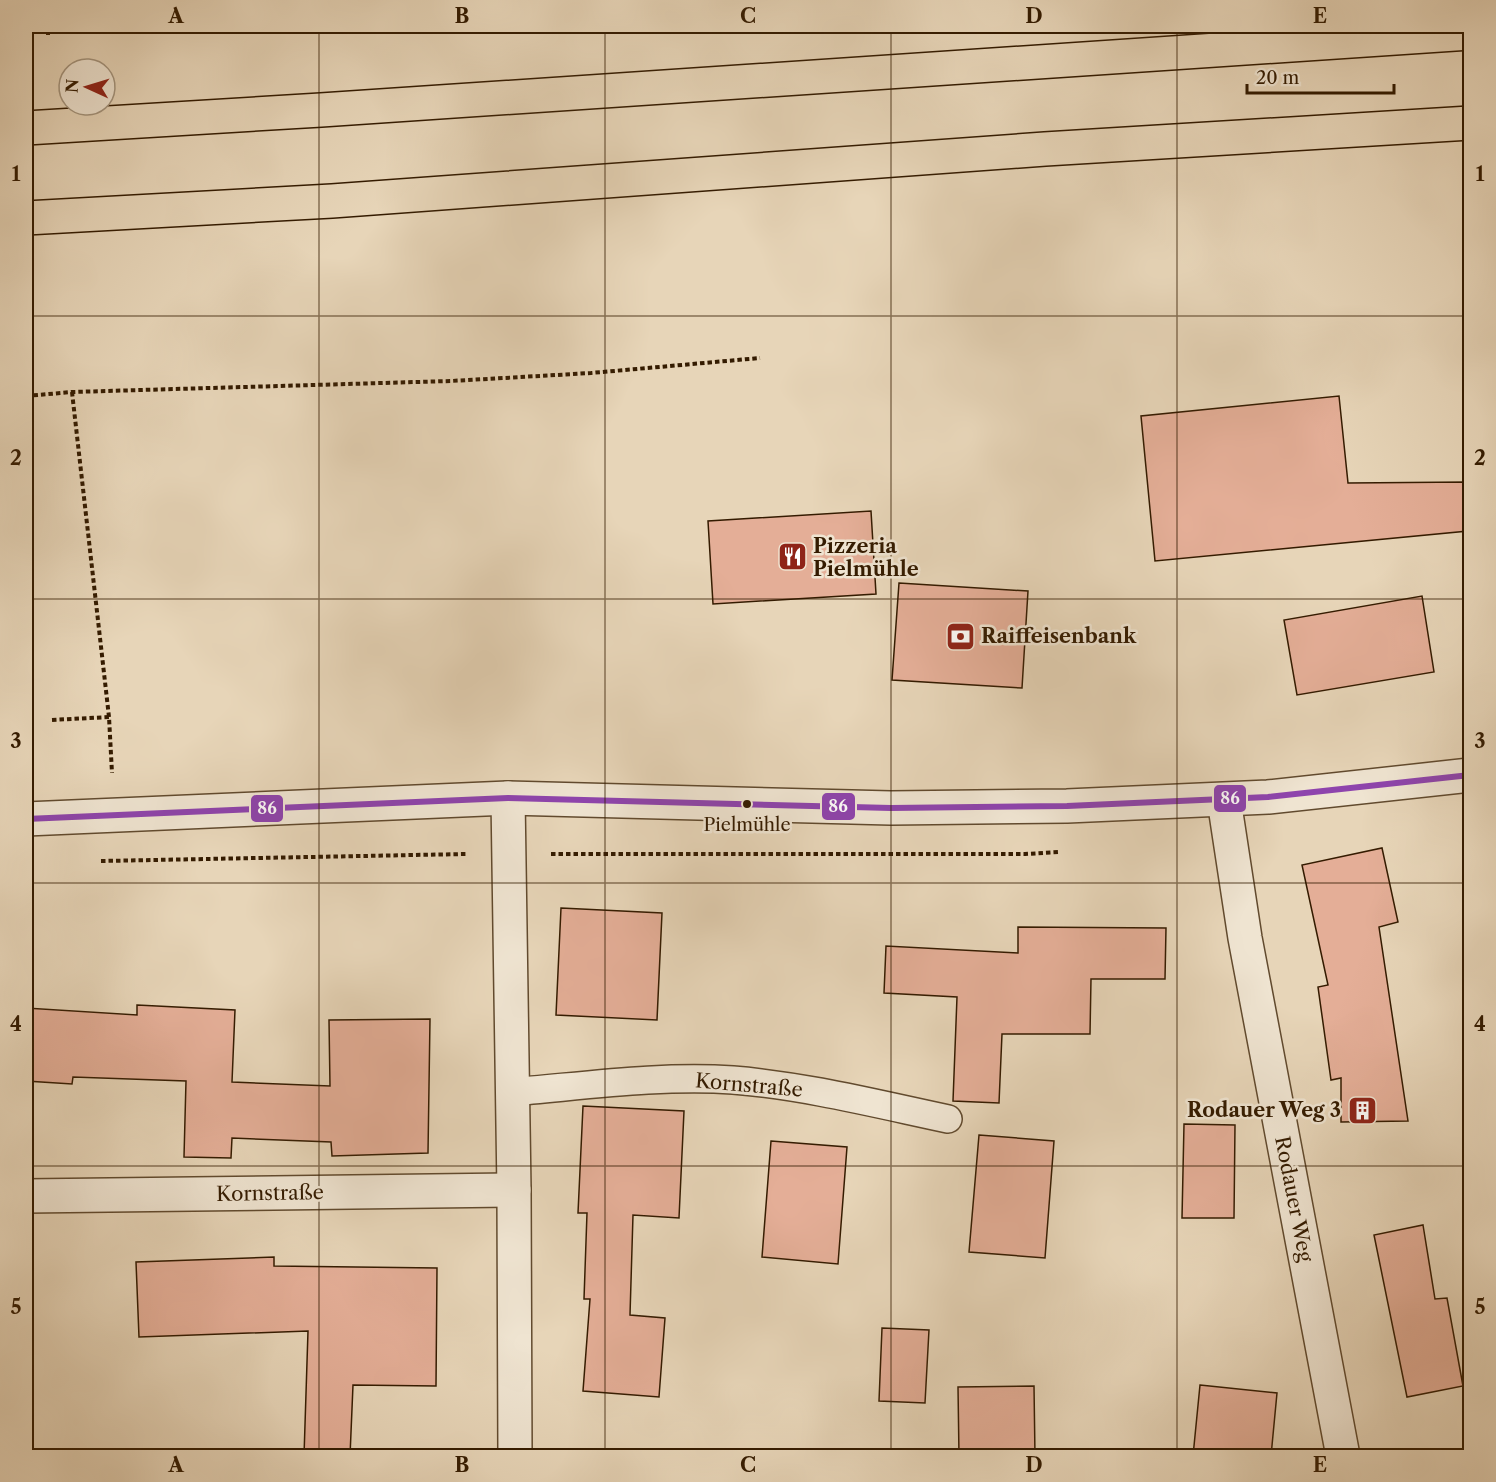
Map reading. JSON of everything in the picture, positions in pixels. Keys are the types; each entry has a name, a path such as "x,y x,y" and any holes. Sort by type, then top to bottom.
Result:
{"highway":[{"path":"26,128 321,111 1470,33"},
{"path":"26,218 332,201 1045,149 1470,123"}],"street":[{"path":"26,819 508,798 891,808 1067,807 1268,797 1470,775"},
{"path":"508,798 514,1190 515,1456"},
{"name":"Rodauer Weg","path":"1224,800 1245,938 1343,1456"},
{"name":"Kornstraße","path":"26,1196 514,1190"}],"lane":[{"name":"Kornstraße","path":"511,1092 678,1079 734,1080 799,1088 948,1119"}],"path":[{"path":"48,26 48,35"},
{"path":"26,396 72,392 451,381 591,373 760,358"},
{"path":"72,392 109,717 115,816"},
{"path":"52,720 109,717"},
{"path":"92,862 509,853 1025,855 1070,851"}],"building":[{"path":"1339,396 1348,483 1468,482 1468,531 1155,561 1141,416"},
{"name":"Pizzeria Pielmühle","path":"871,511 876,594 713,604 708,521"},
{"name":"Raiffeisenbank","path":"899,583 1028,591 1022,688 892,680"},
{"path":"1422,596 1434,672 1297,695 1284,620"},
{"path":"1382,848 1398,922 1379,927 1408,1121 1341,1122 1341,1078 1331,1080 1318,987 1328,985 1302,865"},
{"path":"561,908 662,913 657,1020 556,1015"},
{"path":"1018,927 1166,928 1165,979 1091,979 1090,1034 1002,1034 999,1103 953,1101 957,997 884,993 886,946 1018,953"},
{"path":"137,1005 235,1010 232,1082 330,1086 329,1020 430,1019 428,1153 332,1156 331,1142 232,1138 231,1158 184,1157 186,1081 73,1077 72,1084 26,1081 26,1008 137,1015"},
{"path":"583,1106 684,1111 679,1218 633,1215 630,1315 665,1318 659,1397 583,1391 590,1299 584,1299 587,1213 578,1213"},
{"path":"1184,1124 1235,1125 1234,1218 1182,1218"},
{"path":"979,1135 1054,1141 1045,1258 969,1252"},
{"path":"771,1141 847,1147 838,1264 762,1257"},
{"path":"1423,1225 1435,1299 1447,1298 1463,1386 1407,1397 1374,1235"},
{"path":"274,1257 274,1266 437,1268 436,1386 353,1385 350,1456 304,1456 308,1331 139,1337 136,1262"},
{"path":"882,1328 929,1330 925,1403 879,1401"},
{"path":"1200,1385 1277,1393 1271,1456 1193,1456"},
{"path":"1034,1386 1035,1456 959,1456 958,1387"}],"transit line":[{"name":"86","path":"26,819 508,798 891,808 1067,806 1268,797 1470,775"}],"place":[{"name":"Pizzeria Pielmühle","path":"792,557"},
{"name":"Raiffeisenbank","path":"960,636"},
{"name":"Pielmühle","path":"747,804"},
{"name":"Rodauer Weg 3","path":"1362,1110"}]}
